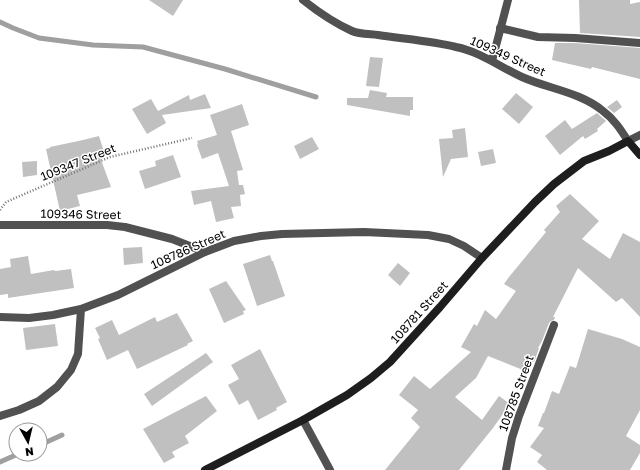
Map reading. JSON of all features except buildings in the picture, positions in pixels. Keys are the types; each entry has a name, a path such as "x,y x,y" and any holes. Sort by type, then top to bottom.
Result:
{"street":[{"name":"109349 Street","path":"303,0 321,14 353,31 458,47 476,53 536,83 590,102 603,111 616,124 640,155"},
{"path":"492,61 508,0"},
{"path":"500,28 538,37 640,43"},
{"path":"628,141 640,135"},
{"name":"108781 Street","path":"205,470 303,420 347,395 371,378 390,362 482,258 554,184 584,161 609,151 628,141"},
{"name":"109346 Street","path":"0,225 92,225 125,227 172,239 205,252"},
{"name":"108786 Street","path":"0,317 29,318 81,309 118,294 205,252 234,242 261,236 364,232 428,235 449,239 464,246 482,258"},
{"path":"0,416 19,410 39,401 57,387 71,370 78,354 81,309"},
{"name":"108785 Street","path":"506,470 512,438 519,416 554,325"},
{"path":"303,420 330,470"}],"path":[{"name":"109347 Street","path":"0,210 6,202 110,157 192,138"}],"waterway":[{"path":"0,22 39,38 93,45 143,47 225,69 316,97"},
{"path":"48,441 62,435"},
{"path":"0,462 8,458"}]}
